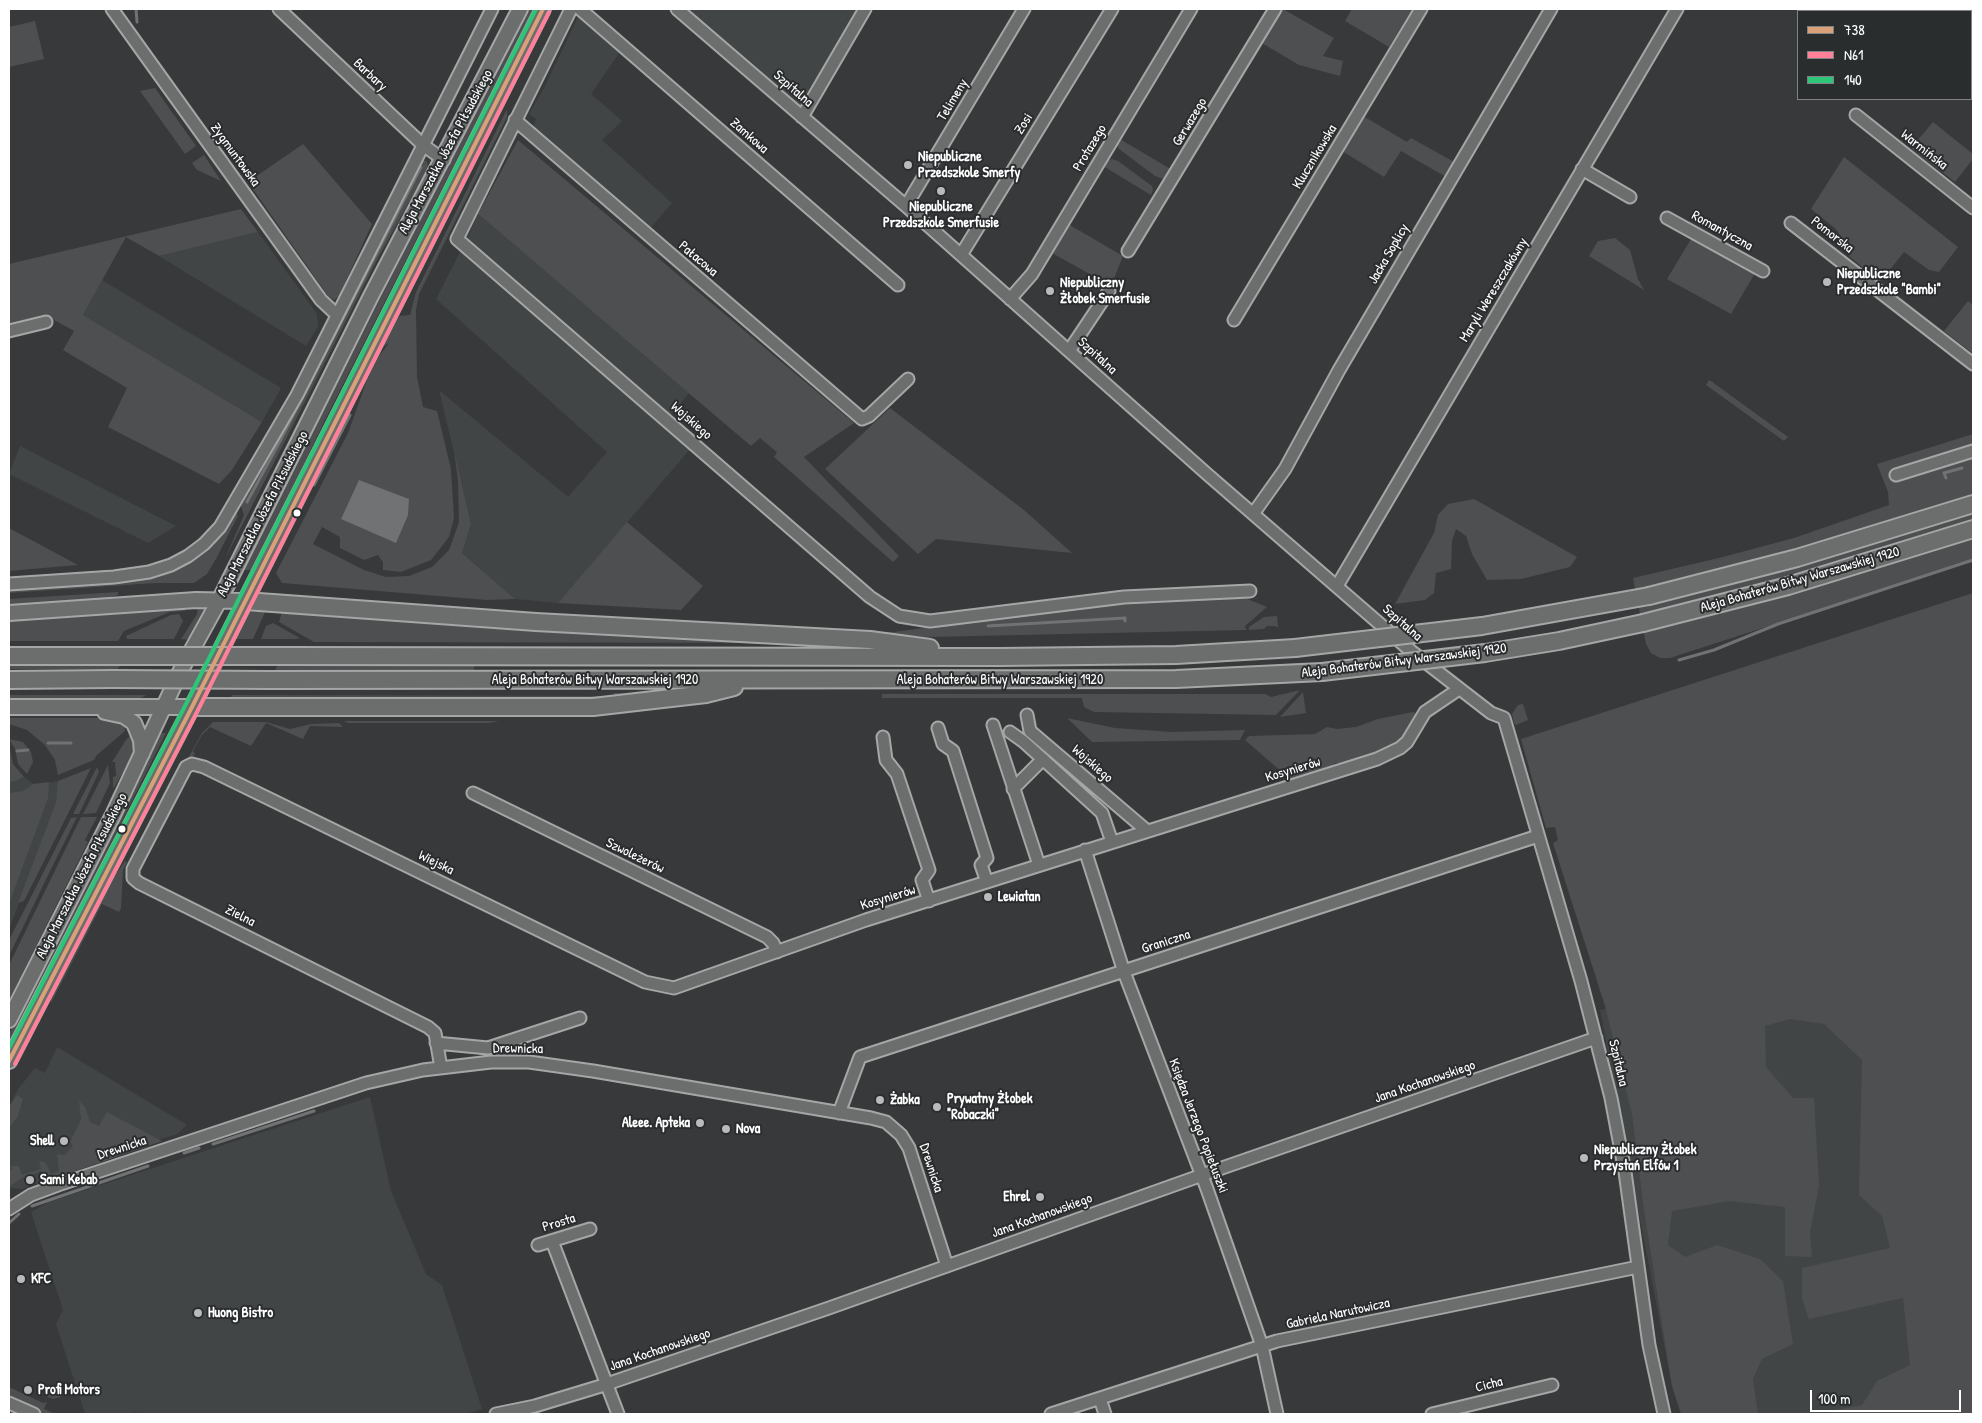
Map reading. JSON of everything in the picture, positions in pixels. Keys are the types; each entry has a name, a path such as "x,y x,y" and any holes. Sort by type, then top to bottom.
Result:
{"highway":[{"name":"Aleja Bohaterów Bitwy Warszawskiej 1920","path":"9,656 1176,655 1295,648 1482,626 1649,596 1797,558 1973,504"},
{"name":"Aleja Bohaterów Bitwy Warszawskiej 1920","path":"9,680 1176,679 1322,672 1494,651 1559,641 1643,623 1788,586 1973,529"},
{"path":"245,600 536,622 870,640 999,656"},
{"path":"192,707 593,707 706,694 758,680"}],"main road":[{"name":"Aleja Marszałka Józefa Piłsudskiego","path":"9,1020 142,755 163,707 220,599 371,296 444,160 520,9"},
{"name":"Aleja Marszałka Józefa Piłsudskiego","path":"9,1061 192,707 543,9"},
{"path":"9,613 220,599 245,600"},
{"path":"9,707 192,707"},
{"path":"83,707 129,720 137,728 142,755"}],"street":[{"name":"Zygmuntowska","path":"112,9 321,300 337,315"},
{"name":"Barbary","path":"279,9 423,146 444,160"},
{"name":"Aleja Marszałka Józefa Piłsudskiego","path":"9,584 114,577 149,572 180,560 204,544 220,527 297,395 492,9"},
{"path":"516,120 571,9"},
{"name":"Zamkowa","path":"580,9 898,285"},
{"name":"Szpitalna","path":"676,9 906,206 1069,352 1411,651 1504,723 1596,1038 1619,1136 1649,1345 1664,1414"},
{"path":"802,116 865,9"},
{"name":"Telimeny","path":"906,206 1024,9"},
{"name":"Zosi","path":"961,255 1112,9"},
{"name":"Protazego","path":"1010,299 1032,274 1191,9"},
{"name":"Gerwazego","path":"1128,251 1275,9"},
{"name":"Klucznikowska","path":"1234,320 1421,9"},
{"name":"Jacka Soplicy","path":"1253,514 1285,469 1339,370 1551,9"},
{"name":"Maryli Wereszczakówny","path":"1337,586 1677,9"},
{"name":"Warmińska","path":"1856,115 1973,208"},
{"name":"Wojskiego","path":"516,120 457,239 870,597 888,610 909,619 923,621 1124,597 1250,591"},
{"name":"Pałacowa","path":"516,120 862,419 868,416 908,379"},
{"path":"1582,169 1630,197"},
{"name":"Romantyczna","path":"1667,218 1763,271"},
{"name":"Pomorska","path":"1791,222 1973,364"},
{"path":"1069,352 1109,292"},
{"path":"9,331 46,322"},
{"path":"1896,475 1973,451"},
{"name":"Kosynierów","path":"674,988 929,901 1388,754 1406,742 1425,712 1459,689"},
{"name":"Wojskiego","path":"1027,715 1030,731 1146,830"},
{"path":"993,725 1039,865"},
{"path":"938,728 943,744 953,751 987,858 981,865 987,882"},
{"path":"1010,732 1102,813 1112,842"},
{"path":"883,737 886,760 897,774 928,870 922,880 929,901"},
{"path":"1013,789 1042,759"},
{"name":"Wiejska","path":"186,767 192,764 204,767 644,982 674,988"},
{"name":"Zielna","path":"186,767 133,869 134,878 139,883 428,1027 434,1033 441,1068"},
{"name":"Szwoleżerów","path":"473,793 767,937 773,943 777,952"},
{"name":"Graniczna","path":"840,1113 860,1057 1538,836"},
{"name":"Księdza Jerzego Popiełuszki","path":"1085,850 1124,972 1202,1175 1262,1346 1277,1414"},
{"path":"436,1043 488,1048 580,1018"},
{"name":"Jana Kochanowskiego","path":"496,1414 535,1406 606,1384 1596,1038"},
{"name":"Drewnicka","path":"9,1209 31,1195 49,1188 320,1097 395,1076 441,1068 491,1062 529,1062 886,1122 906,1141 946,1266"},
{"name":"Prosta","path":"538,1245 590,1229"},
{"path":"552,1241 618,1414"},
{"name":"Gabriela Narutowicza","path":"1051,1414 1262,1346 1638,1267"},
{"name":"Cicha","path":"1432,1414 1552,1385"},
{"path":"1100,1399 1105,1414"},
{"path":"9,1403 34,1414"}],"shaded area":[{"path":"527,9 533,9 326,418 253,570 243,570"},
{"path":"677,9 859,9 796,111"},
{"path":"1278,9 1283,9 1334,38 1323,56 1343,61 1340,76 1299,65 1260,42"},
{"path":"1352,9 1412,9 1389,47 1345,21"},
{"path":"580,13 622,49 591,94 622,121 602,140 672,203 648,231 533,127 536,119 529,114 544,88"},
{"path":"35,21 44,59 9,67 9,27"},
{"path":"155,88 196,146 185,154 140,91"},
{"path":"507,109 507,117 419,294 416,310 417,377 423,407 437,411 451,469 454,518 449,537 431,560 401,572 383,570 383,562 378,555 364,560 340,548 340,537 322,527 313,544 364,570 386,577 409,576 432,567 449,550 459,522 458,480 454,451 471,524 462,553 515,599 487,600 282,583 276,573 348,433 367,380 379,356 389,343 381,348 392,324 400,316 410,315 416,292"},
{"path":"1363,116 1407,142 1411,138 1456,163 1446,177 1401,151 1384,177 1342,151"},
{"path":"1933,122 1973,154 1973,159 1955,182 1911,148"},
{"path":"1118,138 1174,171 1166,180 1155,176 1119,149 1116,144"},
{"path":"518,140 854,423 804,457 899,556 893,562 774,457 777,452 760,438 751,446 478,214"},
{"path":"303,144 372,224 339,296 334,300 328,296 248,182"},
{"path":"204,155 221,181 197,170 192,163"},
{"path":"1844,157 1958,247 1939,272 1929,270 1904,252 1880,282 1850,257 1837,230 1811,209"},
{"path":"1112,159 1118,161 1152,186 1151,195 1103,166 1106,161"},
{"path":"422,160 427,161 428,168 377,260 224,561 244,515 240,503 284,429"},
{"path":"241,209 258,232 159,256 126,237 83,315 262,422 232,470 219,484 108,427 127,388 63,350 74,331 47,316 9,325 9,264"},
{"path":"478,214 689,393 670,416 467,239"},
{"path":"1068,224 1123,256 1111,286 1052,253"},
{"path":"258,232 317,314 318,327 306,346 159,256"},
{"path":"1615,238 1630,250 1638,279 1644,290 1589,256 1598,241"},
{"path":"1691,239 1755,273 1731,314 1667,279"},
{"path":"462,248 692,447 558,603 515,599 462,553 471,524 439,390 568,497 607,452 436,299"},
{"path":"102,280 281,388 262,422 83,315"},
{"path":"1968,301 1973,305 1972,353 1944,331"},
{"path":"1709,380 1788,437 1784,441 1706,385"},
{"path":"890,408 1024,510 1072,553 936,539 918,554 825,469"},
{"path":"1973,434 1973,560 1670,658 1660,658 1651,653 1646,644 1633,578 1794,538 1889,505 1888,492 1877,464"},
{"path":"20,446 176,526 148,543 9,474"},
{"path":"359,480 409,499 408,515 396,543 341,519"},
{"path":"1474,499 1577,557 1570,567 1521,579 1487,580 1472,554 1466,536 1456,529 1452,541 1451,569 1436,573 1434,593 1425,600 1395,604 1434,533 1438,515 1448,504"},
{"path":"236,512 238,516 216,559 207,574 194,583 155,583 9,593 9,589 133,581 161,574 186,564 206,550 227,528"},
{"path":"627,522 703,586 681,610 558,603"},
{"path":"9,528 78,565 9,571"},
{"path":"118,592 118,595 100,600 9,604 9,599"},
{"path":"1973,593 1973,1414 1830,1414 1829,1411 1862,1405 1877,1381 1910,1365 1903,1298 1809,1319 1802,1299 1802,1268 1890,1248 1882,1216 1859,1195 1862,1060 1824,1024 1790,1019 1765,1026 1766,1067 1793,1098 1814,1098 1819,1186 1810,1232 1812,1257 1785,1256 1785,1207 1730,1201 1672,1211 1668,1245 1685,1257 1717,1245 1760,1259 1783,1281 1793,1344 1762,1359 1753,1379 1758,1414 1681,1414 1672,1386 1644,1210 1632,1114 1605,1006 1553,843 1558,840 1555,827 1546,828 1521,739"},
{"path":"1224,597 1245,598 1267,607 1245,626 1246,630 929,637 878,634 1108,604"},
{"path":"198,606 206,607 206,610 191,640 181,639 197,614"},
{"path":"185,608 185,611 170,612 124,631 118,641 9,641 9,620"},
{"path":"247,612 265,612 253,639 233,639"},
{"path":"282,612 438,623 797,643 314,642 279,622"},
{"path":"179,614 183,621 174,639 127,639 126,636 171,615"},
{"path":"1277,616 1278,628 1267,626 1264,629 1249,630 1249,627 1264,617"},
{"path":"273,623 299,639 261,639 266,626"},
{"path":"9,666 120,666 117,669 9,669"},
{"path":"277,666 474,666 474,672 275,671"},
{"path":"1300,690 1276,715 1094,712 1084,707 1082,698 882,698 882,694 1265,694 1271,697"},
{"path":"1303,692 1306,713 1280,717"},
{"path":"614,693 650,693 580,700 229,701 232,695 613,696"},
{"path":"9,695 146,695 137,701 9,701"},
{"path":"1523,704 1528,720 1516,725 1512,714 1518,705"},
{"path":"1413,712 1419,715 1399,743 1386,751 1349,763 1335,763 1332,767 1291,780 1245,740 1249,736 1315,734 1327,727 1337,729 1356,727 1378,719"},
{"path":"9,718 112,718 126,723 124,725 125,731 97,755 94,760 58,775 55,760 45,745 27,730 9,724"},
{"path":"1067,718 1115,728 1172,732 1245,730 1240,740 1092,742"},
{"path":"344,721 499,721 489,723 348,723"},
{"path":"213,722 266,722 290,729 311,724 339,723 343,727 310,726 303,739 266,723 251,746 210,727 202,735 193,751 195,754 186,762 202,733"},
{"path":"134,732 135,752 113,789 113,777 116,776 115,762 112,762 126,740"},
{"path":"157,733 166,733 9,1046 9,1034"},
{"path":"9,739 23,742 31,752 33,762 27,774 18,764 15,749"},
{"path":"9,745 13,764 24,777 9,782"},
{"path":"108,765 110,783 96,813 83,814"},
{"path":"97,767 99,772 79,814 73,814"},
{"path":"91,768 24,901 18,903 56,802 58,781"},
{"path":"9,775 24,777 35,785 58,781 59,784 56,802 9,930"},
{"path":"49,782 48,798 9,904 9,793 23,791 33,784"},
{"path":"77,817 9,956 9,940 71,818"},
{"path":"81,817 97,817 85,840 88,842 9,1000 9,965"},
{"path":"125,861 127,862 123,870 121,908 119,912 102,904 51,1003 51,998 106,889"},
{"path":"1905,944 1965,1414 1683,1414 1672,1386 1600,1010"},
{"path":"57,1047 187,1125 177,1134 43,1177 44,1181 22,1189 9,1188 9,1107 18,1089 35,1068 45,1073"},
{"path":"17,1095 23,1099 18,1116 9,1128 9,1107"},
{"path":"370,1097 391,1191 426,1274 442,1285 482,1409 466,1414 140,1414 136,1412 129,1414 85,1414 56,1324 63,1310 31,1212 49,1202"},
{"path":"79,1101 85,1107 90,1122 99,1126 107,1112 162,1141 47,1181 42,1171 22,1178 9,1187 9,1170 12,1170 11,1166 19,1166 22,1175 41,1169 39,1162 41,1161 46,1163 51,1174 59,1171 57,1154 65,1155 73,1146 70,1142 81,1120"},
{"path":"9,1387 43,1403 47,1402 44,1409 55,1414 45,1414 9,1397"},
{"path":"50,1387 66,1388 66,1391 61,1397 53,1399 46,1396"}],"waterway":[{"path":"136,9 137,22"},
{"path":"247,502 421,167"},
{"path":"314,485 350,415"},
{"path":"1946,478 1944,473 1962,468"},
{"path":"1679,660 1714,650 1778,624 1973,560"},
{"path":"988,626 1125,618 1125,621"},
{"path":"48,743 71,743"},
{"path":"17,751 28,750"},
{"path":"213,1144 314,1111"},
{"path":"184,1153 199,1148"},
{"path":"32,1206 148,1166"},
{"path":"9,1223 19,1214"}],"transit line":[{"name":"140","path":"9,1048 186,704 536,9"},
{"name":"738","path":"9,1061 192,707 543,9"},
{"name":"N61","path":"15,1064 198,710 549,12"}],"place":[{"name":"Niepubliczne Przedszkole Smerfy","path":"908,165"},
{"name":"Niepubliczne Przedszkole Smerfusie","path":"941,191"},
{"name":"Niepubliczne Przedszkole \"Bambi\"","path":"1827,282"},
{"name":"Niepubliczny Żłobek Smerfusie","path":"1050,291"},
{"name":"Lewiatan","path":"988,897"},
{"name":"Żabka","path":"880,1100"},
{"name":"Prywatny Żłobek \"Robaczki\"","path":"937,1107"},
{"name":"Aleee. Apteka","path":"700,1123"},
{"name":"Nova","path":"726,1129"},
{"name":"Shell","path":"64,1141"},
{"name":"Niepubliczny Żłobek Przystań Elfów 1","path":"1584,1158"},
{"name":"Sami Kebab","path":"30,1180"},
{"name":"Ehrel","path":"1040,1197"},
{"name":"KFC","path":"21,1279"},
{"name":"Huong Bistro","path":"198,1313"},
{"name":"Profi Motors","path":"28,1390"}]}
